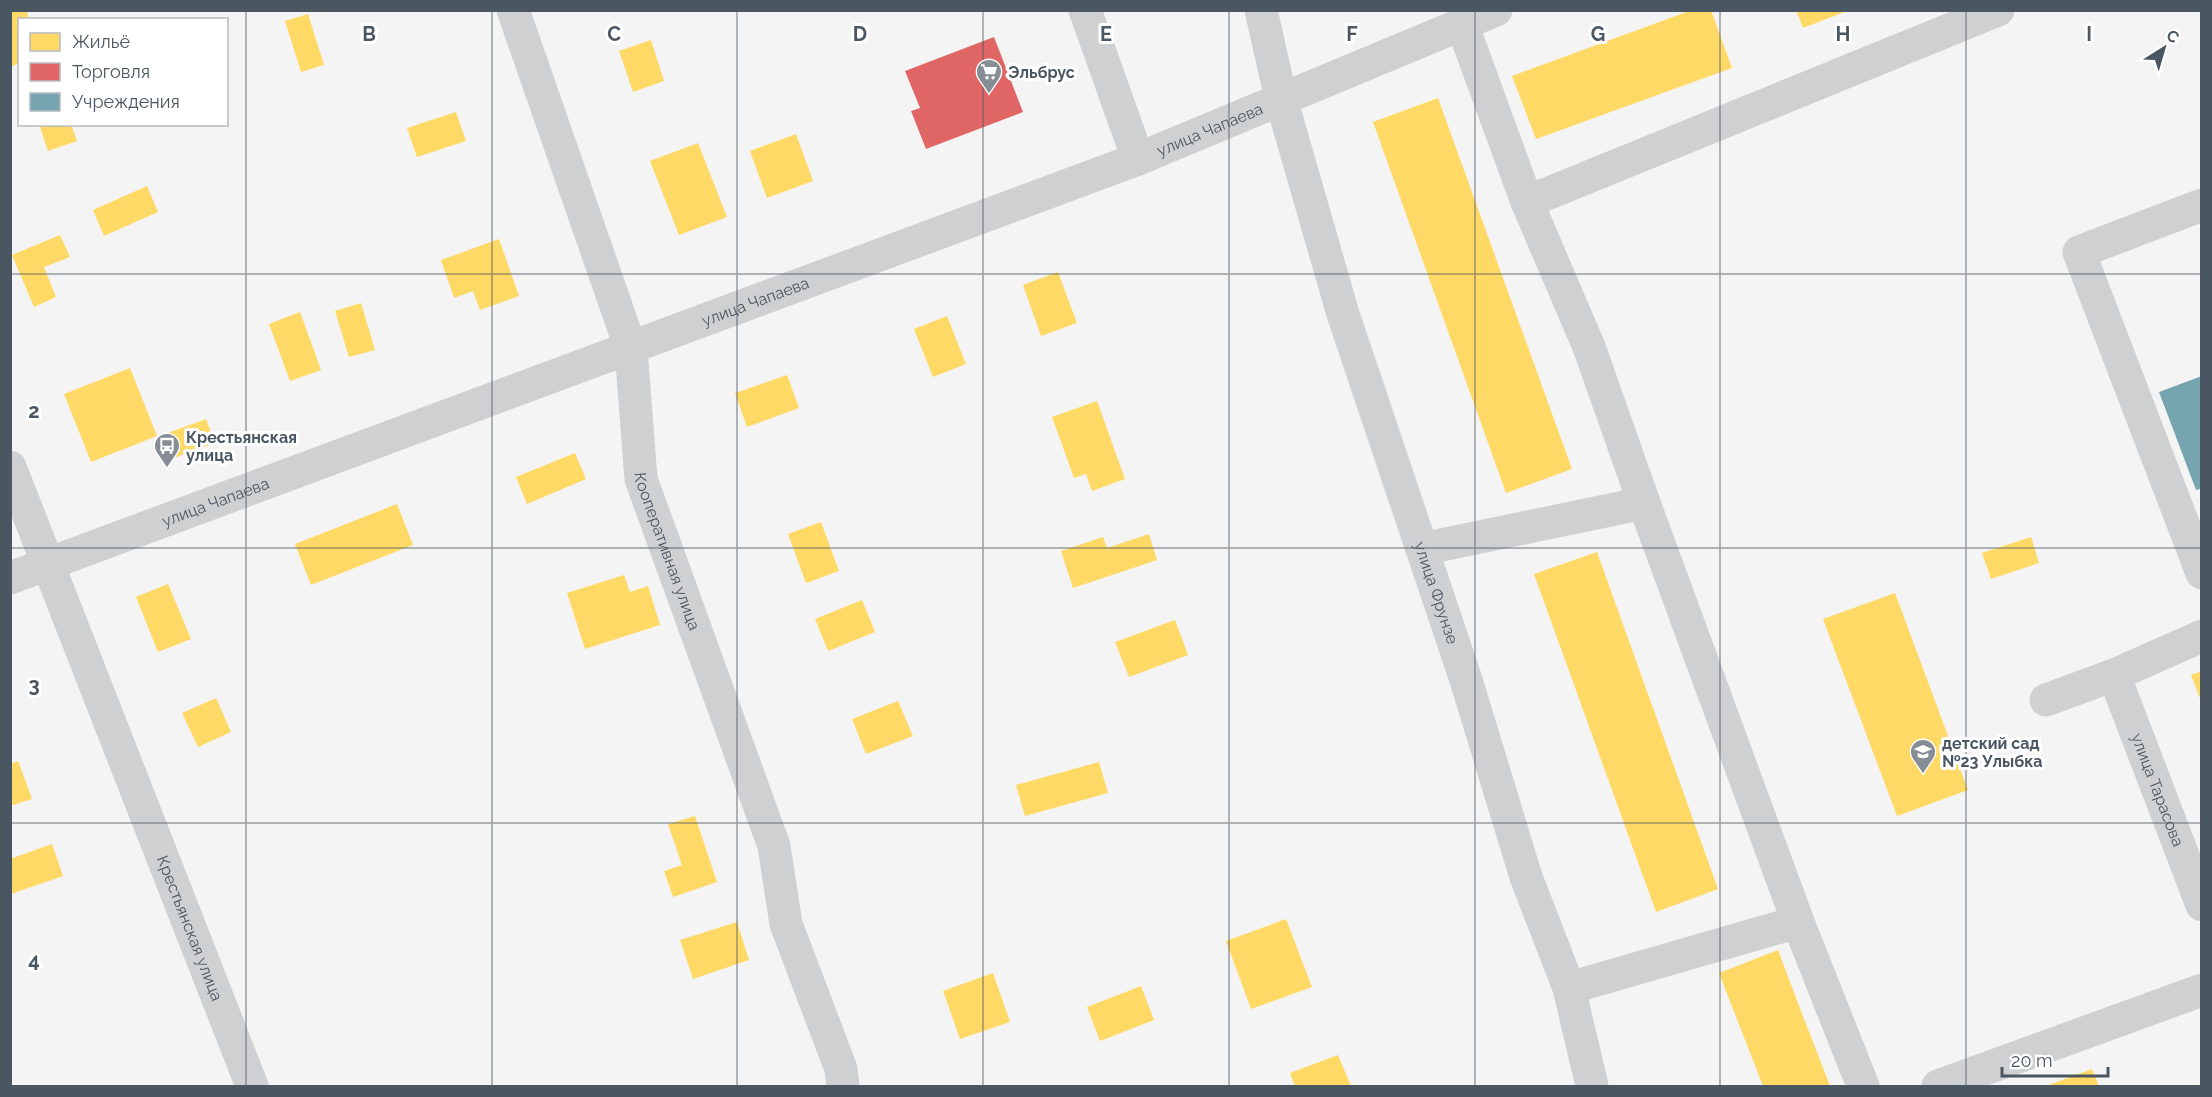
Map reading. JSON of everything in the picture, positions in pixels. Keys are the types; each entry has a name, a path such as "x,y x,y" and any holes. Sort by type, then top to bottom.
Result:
{"street":[{"name":"Кооперативная улица","path":"513,10 631,349 641,479 774,846 786,924 841,1069 843,1086"},
{"path":"1085,10 1138,159"},
{"name":"улица Фрунзе","path":"1261,10 1281,99 1343,314 1466,680 1526,877 1569,988 1592,1086"},
{"name":"улица Чапаева","path":"10,578 1138,159 1496,10"},
{"path":"1527,202 1998,10"},
{"path":"1462,24 1527,202 1589,347 1798,922 1863,1086"},
{"path":"2202,205 2079,252 2202,573"},
{"name":"Крестьянская улица","path":"10,467 252,1086"},
{"path":"1422,549 1644,503"},
{"path":"2046,700 2114,675 2202,636"},
{"name":"улица Тарасова","path":"2114,675 2202,905"},
{"path":"1569,988 1798,922"},
{"path":"1938,1086 2202,990"}],"building: Жильё":[{"path":"10,10 26,10 29,18 18,18 18,64 10,67"},
{"path":"1692,10 1711,10 1732,68 1536,139 1512,76"},
{"path":"1796,10 1847,10 1847,11 1803,28"},
{"path":"308,14 324,65 301,72 285,21"},
{"path":"651,40 664,81 633,92 619,51"},
{"path":"1438,98 1572,469 1506,493 1373,122"},
{"path":"456,112 466,141 417,157 407,128"},
{"path":"40,126 72,126 77,141 48,151"},
{"path":"796,134 813,181 767,198 750,151"},
{"path":"698,143 727,217 679,235 650,161"},
{"path":"147,186 158,212 104,236 93,210"},
{"path":"60,235 70,257 44,267 56,297 34,307 12,255"},
{"path":"499,239 519,296 480,310 473,291 454,298 441,260"},
{"path":"1058,272 1077,323 1041,336 1023,285"},
{"path":"361,303 375,350 349,357 335,311"},
{"path":"300,312 321,370 290,381 269,324"},
{"path":"947,316 966,364 933,377 914,329"},
{"path":"130,368 157,436 91,462 64,394"},
{"path":"787,375 799,408 747,427 735,393"},
{"path":"1097,401 1125,479 1092,491 1086,474 1074,478 1052,417"},
{"path":"206,419 215,443 171,459 162,435"},
{"path":"575,453 586,479 527,504 516,477"},
{"path":"397,504 413,545 311,585 295,544"},
{"path":"821,522 839,571 806,583 788,534"},
{"path":"1149,534 1157,560 1073,588 1061,551 1103,537 1107,548"},
{"path":"2031,537 2039,563 1991,579 1982,553"},
{"path":"1597,552 1718,889 1656,912 1534,574"},
{"path":"624,575 630,592 648,586 660,625 585,649 567,593"},
{"path":"168,584 191,639 158,652 136,597"},
{"path":"1895,593 1968,790 1897,816 1823,619"},
{"path":"862,600 875,632 828,651 815,619"},
{"path":"1175,620 1188,655 1129,677 1115,642"},
{"path":"2202,671 2202,701 2201,701 2191,675"},
{"path":"216,698 231,732 198,747 182,713"},
{"path":"898,701 913,736 866,754 852,719"},
{"path":"18,761 32,799 10,806 10,764"},
{"path":"1099,762 1108,793 1025,816 1016,785"},
{"path":"695,816 717,882 673,897 664,871 682,865 668,824"},
{"path":"52,844 63,876 11,894 10,859"},
{"path":"1286,919 1312,987 1251,1009 1226,941"},
{"path":"737,922 749,960 693,979 680,940"},
{"path":"1778,950 1830,1086 1763,1086 1719,973"},
{"path":"993,973 1010,1022 960,1039 943,991"},
{"path":"1141,986 1154,1020 1100,1041 1087,1007"},
{"path":"1338,1055 1351,1086 1295,1086 1290,1073"},
{"path":"2092,1069 2099,1086 2046,1086"}],"building: Торговля":[{"path":"994,37 1023,112 926,149 911,111 920,108 905,71"}],"building: Учреждения":[{"path":"2202,376 2202,488 2196,490 2159,392"}],"place":[{"name":"Эльбрус","path":"989,95"},
{"name":"Крестьянская улица","path":"167,469"},
{"name":"детский сад №23 Улыбка","path":"1923,775"}]}
